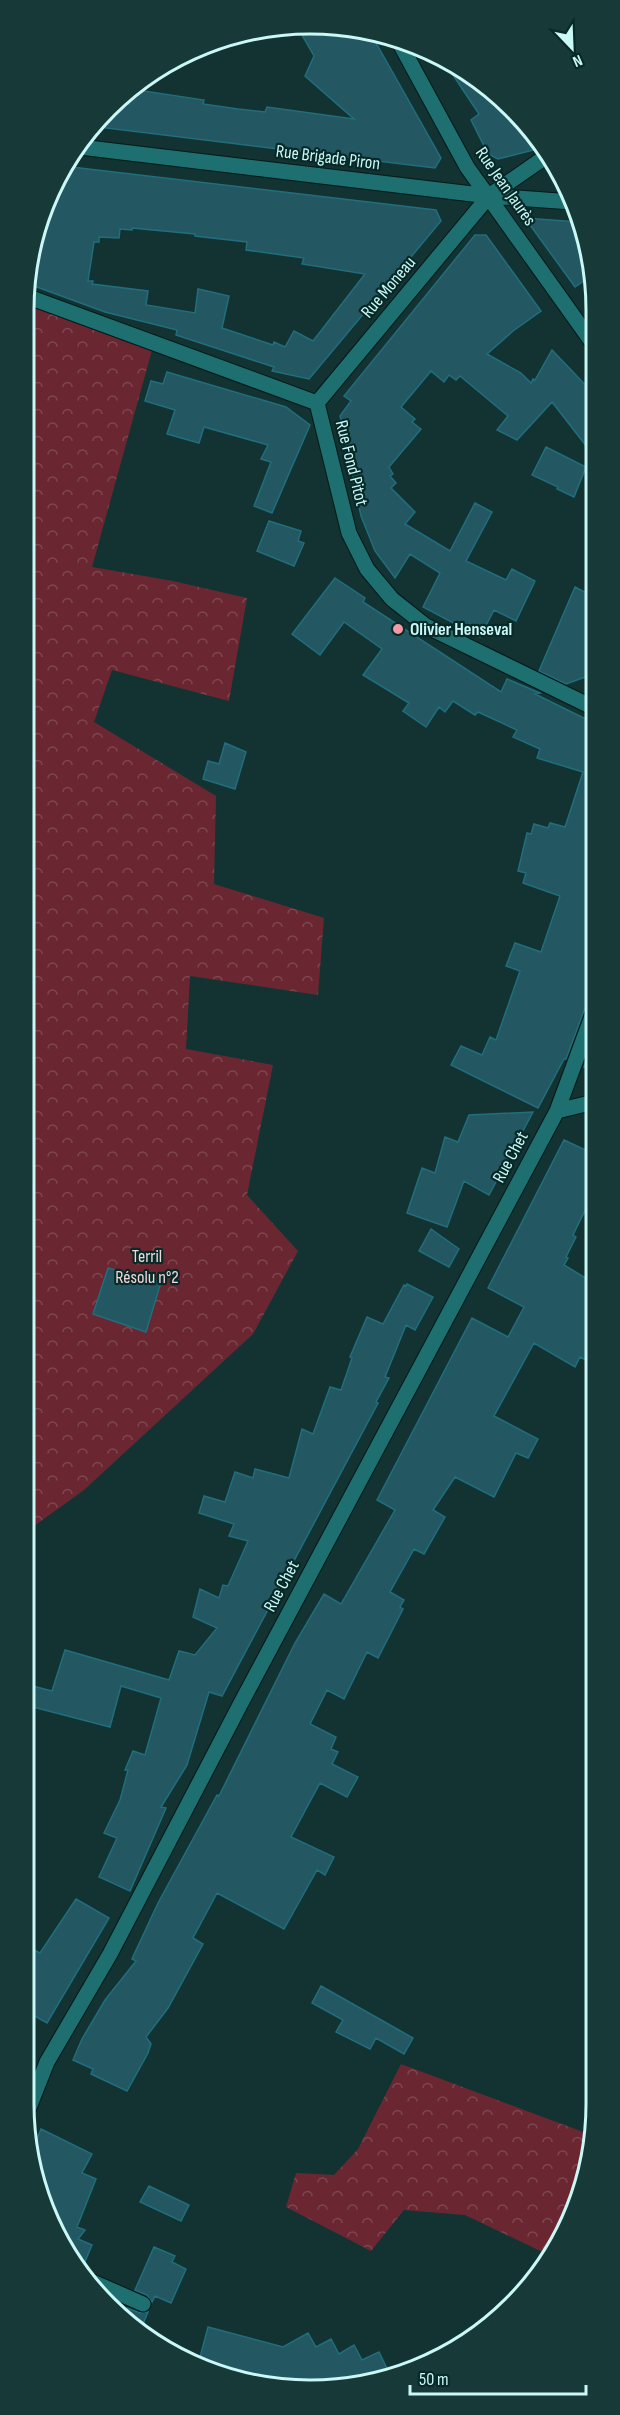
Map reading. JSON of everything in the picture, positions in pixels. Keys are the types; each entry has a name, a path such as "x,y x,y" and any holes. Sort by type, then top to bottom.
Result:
{"street":[{"name":"Rue Jean Jaurès","path":"404,51 467,167 586,334"},
{"name":"Rue Brigade Piron","path":"87,148 489,196 563,201"},
{"name":"Rue Moneau","path":"316,403 489,196 541,160"},
{"name":"Rue Fond Pitot","path":"35,299 316,403 349,533 367,569 392,598 426,626 586,704"},
{"name":"Rue Chet","path":"34,2095 47,2062 110,1954 241,1703 557,1111 586,1033"},
{"path":"557,1111 586,1104"},
{"path":"102,2286 143,2304"}],"green space":[{"name":"Terril Résolu n°2","path":"35,299 154,343 92,567 173,581 247,598 229,701 112,670 94,722 216,796 214,884 324,918 318,995 190,976 186,1049 273,1065 247,1195 298,1251 253,1334 84,1490 34,1526"},
{"path":"401,2064 584,2132 571,2194 543,2252 465,2215 404,2210 371,2251 286,2207 296,2173 334,2175 358,2149"}],"building":[{"path":"302,35 328,35 376,43 441,158 435,168 103,128 142,91 204,100 203,104 238,109 265,112 267,107 354,119 305,76 314,56"},
{"path":"452,74 478,91 505,115 534,150 498,159 488,154 471,120 479,114"},
{"path":"74,167 436,210 441,221 309,379 272,371 274,367 176,335 177,330 105,312 36,287 40,256 49,221","holes":["132,228 195,234 195,236 247,242 246,250 304,258 302,264 365,274 313,341 294,331 285,347 222,328 229,296 198,289 195,313 146,305 148,291 92,284 93,281 88,281 94,242 99,242 99,237 119,238 120,229 132,230"]},
{"path":"525,218 571,221 584,281 575,287"},
{"path":"475,235 486,235 541,311 487,354 521,373 531,383 552,350 586,386 586,446 552,402 517,440 497,430 508,416 460,376 456,380 449,375 444,382 431,371 401,407 415,419 412,422 421,429 389,467 393,474 390,476 396,483 391,488 415,512 405,524 450,551 475,503 492,512 466,561 506,580 512,569 535,581 516,621 494,610 480,637 423,607 440,573 410,554 395,578 375,551 361,516 340,416 351,401 344,396"},
{"path":"167,372 286,407 310,425 272,513 254,506 271,462 261,459 268,445 204,427 199,443 167,434 175,410 145,401 151,381 163,384"},
{"path":"546,447 586,467 574,497 532,475"},
{"path":"269,521 301,531 298,541 304,543 294,566 257,551"},
{"path":"335,578 365,598 363,602 501,692 507,679 540,693 535,694 586,719 586,1007 566,1059 538,1108 451,1065 461,1046 482,1055 490,1037 496,1040 520,971 506,966 515,943 541,952 560,896 523,883 526,873 518,871 527,833 531,834 534,824 548,828 550,823 565,827 583,772 537,758 540,749 513,737 517,730 478,712 475,715 453,701 445,712 439,707 426,727 403,711 409,703 363,675 382,649 344,622 320,655 292,634"},
{"path":"575,587 586,593 586,677 566,684 539,671"},
{"path":"225,743 246,752 235,789 203,779 208,761 219,764"},
{"path":"533,1112 489,1195 464,1181 447,1227 407,1213 422,1168 435,1173 445,1137 458,1142 469,1115"},
{"path":"564,1140 586,1150 586,1208 573,1235 576,1237 564,1265 586,1278 586,1360 580,1357 575,1367 534,1343 494,1416 538,1439 528,1458 516,1453 494,1497 455,1477 433,1510 445,1517 424,1554 414,1549 390,1592 404,1600 400,1607 403,1609 378,1658 367,1652 344,1699 327,1690 310,1724 336,1737 331,1749 338,1752 332,1764 358,1777 347,1797 320,1783 291,1837 334,1857 325,1875 317,1870 284,1929 217,1893 193,1938 203,1944 168,2008 146,2037 151,2044 148,2053 127,2091 91,2074 93,2069 73,2060 82,2039 105,2000 136,1961 132,1959 158,1903 217,1795 219,1796 295,1643 324,1594 341,1604 395,1510 377,1500 472,1318 508,1337 524,1307 488,1288"},
{"path":"431,1229 459,1249 449,1267 419,1251"},
{"path":"108,1268 161,1282 146,1332 93,1314"},
{"path":"407,1284 433,1297 415,1330 406,1325 385,1377 389,1378 376,1402 378,1403 222,1696 209,1692 187,1765 161,1807 166,1808 130,1891 99,1877 117,1838 104,1833 120,1800 128,1770 125,1770 133,1751 145,1755 161,1698 121,1686 110,1727 34,1707 34,1686 52,1691 65,1650 169,1680 179,1651 195,1655 217,1628 193,1617 200,1589 219,1598 223,1585 228,1586 248,1541 229,1536 234,1524 199,1513 204,1496 225,1502 235,1472 253,1478 255,1469 289,1478 302,1429 313,1434 330,1387 341,1390 352,1358 350,1357 367,1317 383,1324 404,1285"},
{"path":"76,1899 109,1918 47,2023 34,2016 34,1950 40,1953"},
{"path":"321,1986 413,2038 404,2054 376,2038 370,2049 336,2032 343,2020 312,2003"},
{"path":"41,2129 92,2154 82,2173 96,2179 77,2227 85,2230 78,2239 92,2245 84,2263 71,2243 55,2210 44,2176 37,2139"},
{"path":"149,2186 189,2205 181,2221 140,2202"},
{"path":"154,2247 175,2256 172,2262 186,2269 171,2303 155,2296 152,2302 147,2295 135,2290"},
{"path":"127,2308 140,2313 148,2312 143,2325 142,2324 126,2310"},
{"path":"208,2327 283,2347 308,2333 316,2347 331,2339 339,2354 354,2345 362,2360 379,2352 387,2369 346,2378 292,2380 239,2371 200,2358"}],"place":[{"name":"Olivier Henseval","path":"398,629"}]}
